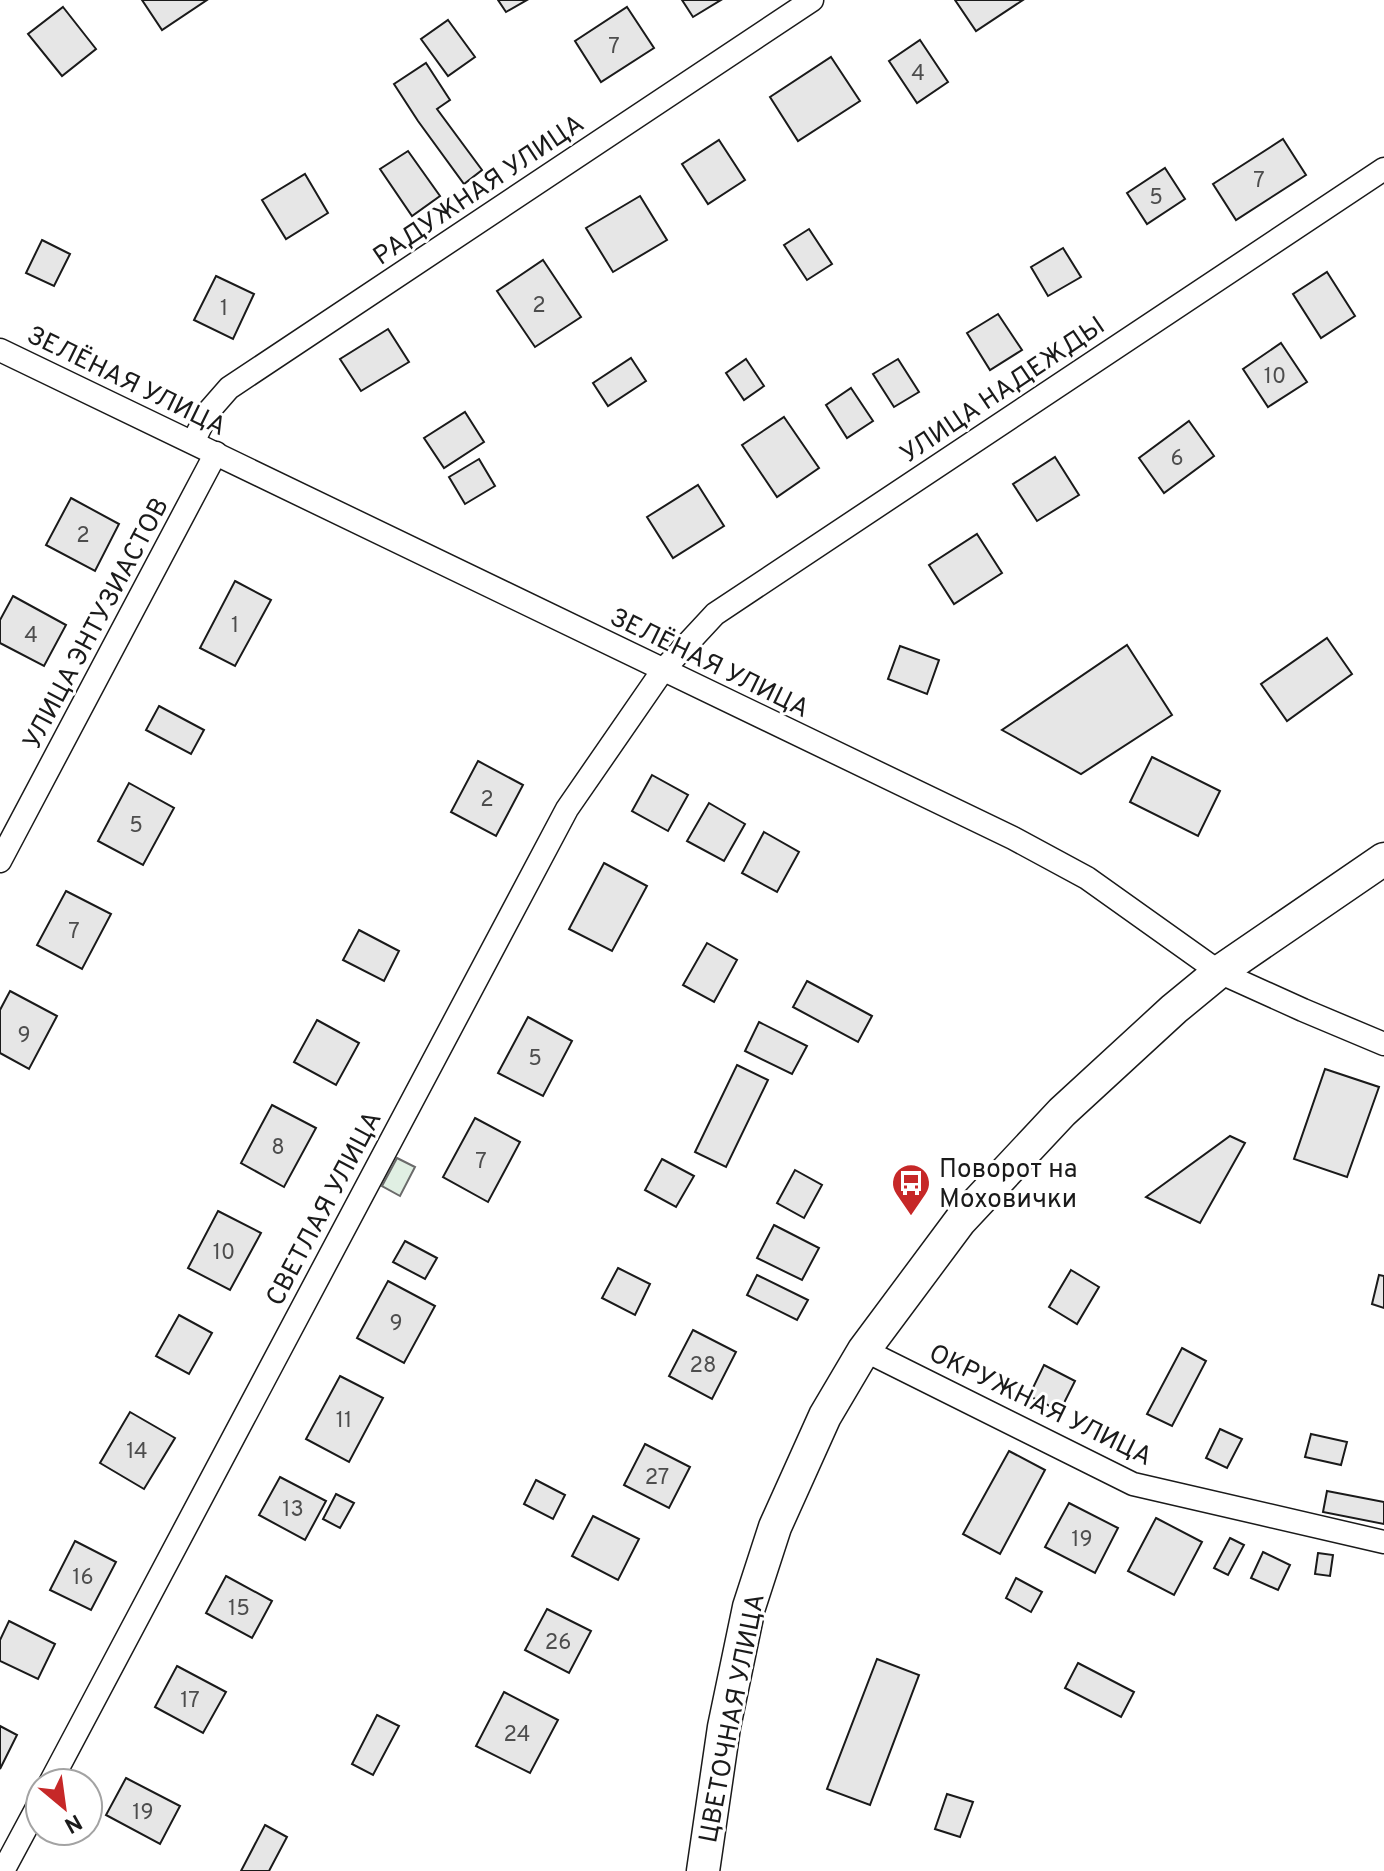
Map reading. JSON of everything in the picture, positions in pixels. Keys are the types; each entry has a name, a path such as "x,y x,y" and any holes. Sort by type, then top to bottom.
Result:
{"main road":[{"name":"ЦВЕТОЧНАЯ УЛИЦА","path":"703,1871 724,1727 749,1607 775,1527 825,1416 864,1350 960,1221 1062,1112 1219,972 1384,859"}],"street":[{"name":"РАДУЖНАЯ УЛИЦА","path":"193,442 208,412 229,388 812,0"},
{"name":"УЛИЦА НАДЕЖДЫ","path":"663,670 715,614 1384,169"},
{"name":"ЗЕЛЁНАЯ УЛИЦА","path":"0,350 1013,838 1087,878 1219,972 1384,1044"},
{"name":"УЛИЦА ЭНТУЗИАСТОВ","path":"0,861 216,453"},
{"name":"СВЕТЛАЯ УЛИЦА","path":"58,1767 567,809 663,670"},
{"name":"ОКРУЖНАЯ УЛИЦА","path":"864,1350 1133,1484 1384,1542"},
{"path":"3,1871 24,1832"}],"green space":[{"path":"397,1158 415,1167 400,1196 382,1186"}],"building":[{"path":"142,0 207,0 162,30"},
{"path":"498,0 527,0 506,12"},
{"path":"682,0 721,0 693,17"},
{"path":"955,0 1023,0 976,31"},
{"path":"63,7 96,49 62,76 28,34"},
{"path":"627,7 654,48 601,82 575,41"},
{"path":"448,20 475,57 448,76 421,39"},
{"path":"920,40 948,82 917,103 889,61"},
{"path":"831,57 860,101 798,141 770,97"},
{"path":"426,63 450,100 437,109 482,170 464,184 394,84"},
{"path":"1283,139 1306,175 1236,220 1213,184"},
{"path":"719,140 745,180 708,204 682,164"},
{"path":"408,151 440,196 412,216 380,169"},
{"path":"1165,168 1185,199 1147,224 1127,193"},
{"path":"305,174 328,213 286,239 262,200"},
{"path":"640,196 667,240 613,272 586,228"},
{"path":"809,229 832,264 807,280 784,245"},
{"path":"42,240 70,254 54,286 26,273"},
{"path":"1063,248 1081,277 1048,296 1031,267"},
{"path":"543,260 581,317 535,347 497,291"},
{"path":"1327,272 1355,316 1321,338 1293,294"},
{"path":"216,276 254,294 233,339 194,320"},
{"path":"998,314 1022,350 990,370 967,333"},
{"path":"388,329 409,362 361,391 340,359"},
{"path":"1281,343 1307,382 1268,407 1243,369"},
{"path":"631,358 646,381 608,406 593,383"},
{"path":"746,359 764,386 744,400 726,373"},
{"path":"898,359 919,392 894,407 873,374"},
{"path":"851,388 873,421 847,438 826,405"},
{"path":"465,412 484,442 444,468 424,438"},
{"path":"784,417 819,468 777,497 742,445"},
{"path":"1189,421 1214,456 1164,493 1139,458"},
{"path":"1055,457 1079,495 1037,521 1013,484"},
{"path":"479,459 495,486 465,504 449,477"},
{"path":"698,485 724,526 673,558 647,517"},
{"path":"71,498 119,524 95,571 46,545"},
{"path":"977,534 1002,573 954,604 929,565"},
{"path":"235,581 271,600 235,666 200,648"},
{"path":"13,596 66,625 44,666 0,643 0,620"},
{"path":"1327,638 1352,674 1287,721 1261,684"},
{"path":"1127,645 1172,715 1081,774 1002,730"},
{"path":"900,646 939,660 927,694 888,679"},
{"path":"159,706 204,730 191,754 146,730"},
{"path":"1152,757 1220,791 1198,836 1130,802"},
{"path":"478,761 523,785 496,836 451,812"},
{"path":"652,775 688,795 668,831 632,811"},
{"path":"129,783 174,808 143,865 98,841"},
{"path":"709,803 745,824 724,861 687,841"},
{"path":"764,832 799,852 777,892 742,873"},
{"path":"604,863 647,886 612,951 569,929"},
{"path":"66,891 111,914 82,969 37,945"},
{"path":"359,930 399,951 384,981 343,960"},
{"path":"707,943 737,960 714,1002 683,985"},
{"path":"807,981 872,1016 858,1042 793,1007"},
{"path":"10,991 57,1016 29,1069 0,1053 0,1010"},
{"path":"528,1017 572,1041 543,1096 498,1073"},
{"path":"317,1020 359,1043 336,1085 294,1062"},
{"path":"759,1022 807,1046 792,1074 745,1051"},
{"path":"737,1065 768,1080 726,1167 695,1152"},
{"path":"1325,1069 1379,1087 1347,1177 1294,1159"},
{"path":"272,1105 316,1128 284,1187 241,1163"},
{"path":"475,1118 520,1142 488,1202 443,1177"},
{"path":"1230,1136 1245,1143 1200,1223 1146,1197"},
{"path":"662,1159 694,1176 676,1207 645,1190"},
{"path":"795,1170 822,1185 804,1218 777,1203"},
{"path":"218,1211 261,1233 230,1290 188,1268"},
{"path":"774,1225 819,1248 802,1280 757,1258"},
{"path":"405,1241 437,1258 425,1279 393,1262"},
{"path":"618,1268 650,1284 635,1315 602,1298"},
{"path":"1071,1270 1099,1287 1077,1324 1049,1307"},
{"path":"757,1275 808,1300 797,1320 747,1295"},
{"path":"1379,1275 1384,1276 1384,1308 1372,1304"},
{"path":"388,1281 435,1306 404,1363 357,1338"},
{"path":"179,1315 212,1333 189,1374 156,1356"},
{"path":"693,1330 736,1352 712,1399 669,1376"},
{"path":"1182,1348 1206,1361 1172,1426 1147,1414"},
{"path":"1044,1365 1075,1381 1060,1411 1029,1396"},
{"path":"340,1376 383,1398 349,1462 306,1439"},
{"path":"130,1412 175,1438 144,1489 100,1463"},
{"path":"1220,1429 1242,1439 1227,1468 1206,1458"},
{"path":"1311,1434 1347,1442 1341,1465 1305,1457"},
{"path":"645,1444 690,1467 669,1508 624,1485"},
{"path":"1009,1451 1045,1470 1000,1554 963,1534"},
{"path":"280,1477 326,1501 305,1540 259,1515"},
{"path":"536,1480 565,1495 553,1519 524,1504"},
{"path":"1327,1491 1384,1502 1384,1524 1323,1512"},
{"path":"336,1494 354,1503 340,1528 323,1519"},
{"path":"1069,1503 1118,1528 1095,1573 1045,1547"},
{"path":"593,1516 639,1539 618,1580 572,1556"},
{"path":"1156,1518 1202,1542 1174,1595 1128,1571"},
{"path":"1230,1538 1244,1545 1228,1575 1214,1568"},
{"path":"75,1541 116,1562 91,1610 50,1590"},
{"path":"1263,1552 1290,1565 1278,1590 1251,1578"},
{"path":"1318,1553 1333,1555 1330,1576 1315,1574"},
{"path":"226,1576 272,1601 252,1638 206,1613"},
{"path":"1016,1578 1042,1592 1031,1612 1006,1598"},
{"path":"547,1609 591,1631 569,1673 525,1650"},
{"path":"9,1621 55,1644 38,1679 0,1661 0,1640"},
{"path":"877,1659 919,1675 870,1805 827,1789"},
{"path":"1078,1663 1134,1692 1121,1717 1065,1688"},
{"path":"177,1666 226,1692 203,1733 155,1707"},
{"path":"504,1692 558,1720 530,1773 476,1746"},
{"path":"377,1715 399,1726 373,1775 352,1764"},
{"path":"0,1726 17,1735 0,1769"},
{"path":"126,1778 180,1806 160,1844 106,1815"},
{"path":"947,1794 973,1802 960,1837 935,1829"},
{"path":"265,1825 287,1837 269,1871 241,1871"}],"place":[{"name":"Поворот на Моховички","path":"911,1217"}]}
